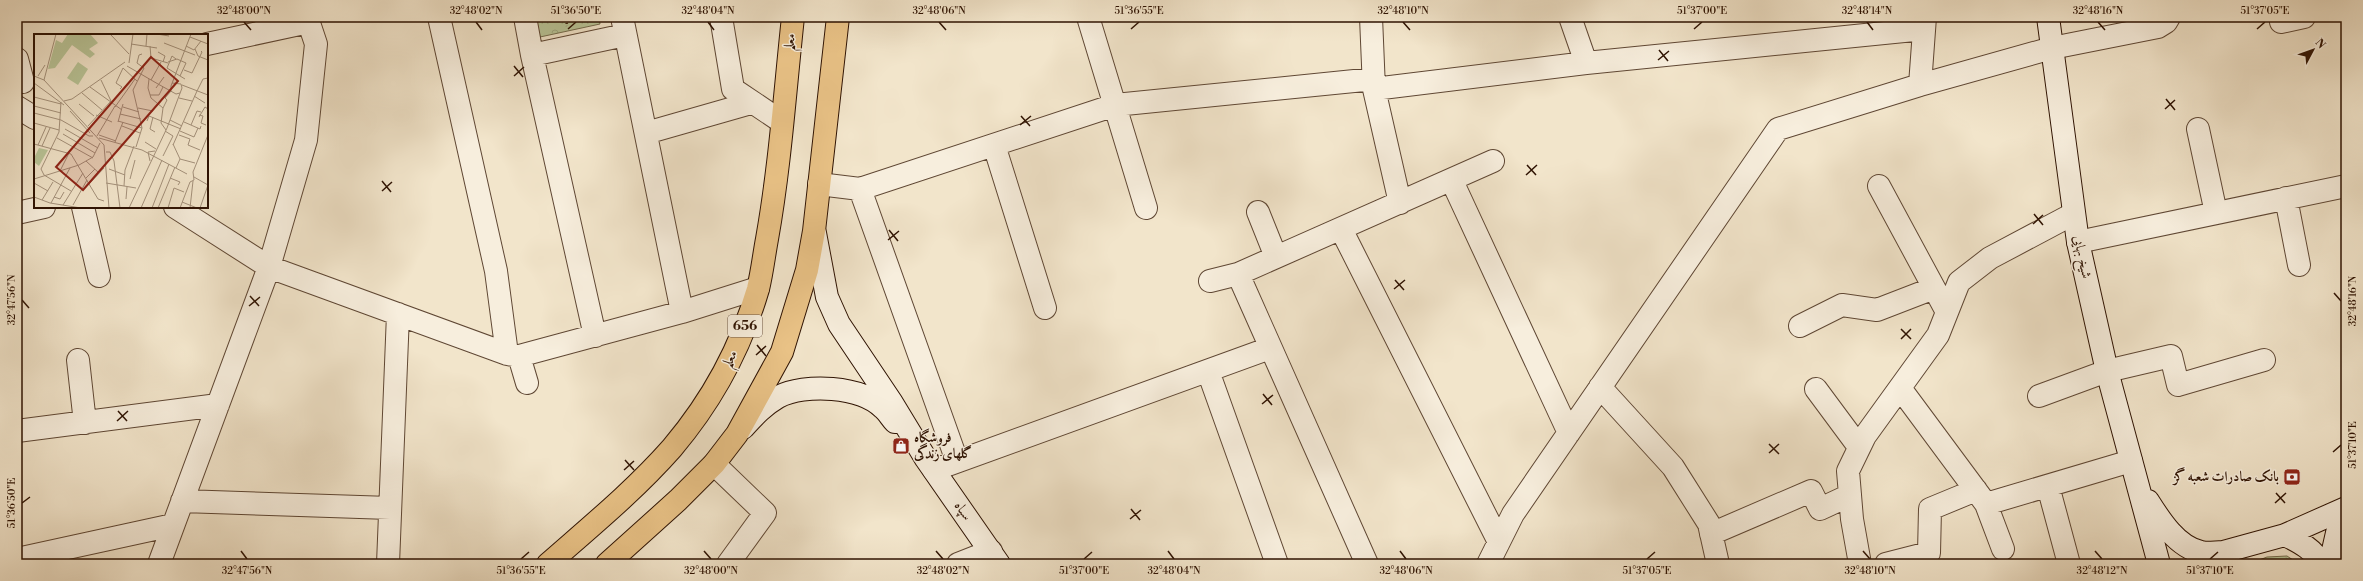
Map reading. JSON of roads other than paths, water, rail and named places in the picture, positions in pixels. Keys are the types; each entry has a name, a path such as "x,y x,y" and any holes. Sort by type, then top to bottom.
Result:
{"main road":[{"name":"معلم","path":"548,564 616,504 650,471 691,424 722,375 743,331 758,288 774,200 793,17"},
{"path":"606,564 678,500 714,464 737,434 782,352 807,270 814,231 838,17"}],"street":[{"path":"439,17 496,271 513,355 527,383"},
{"path":"525,17 532,55 595,336"},
{"path":"721,17 733,89 782,122"},
{"path":"1088,17 1146,208"},
{"path":"1372,17 1374,84 1400,203"},
{"path":"1570,17 1586,63"},
{"name":"شیخ بهایی","path":"2048,17 2073,214 2078,242 2107,371 2131,462 2141,492 2159,564"},
{"path":"1488,564 1513,514 1778,129 1920,85 2052,48 2158,27 2166,22 2169,17"},
{"path":"2281,22 2304,17"},
{"path":"159,564 269,267 306,140 316,44 308,20 208,44"},
{"path":"819,184 860,189 1115,105 1374,84 1586,63 1925,23 1920,85"},
{"path":"532,55 624,26 682,312"},
{"path":"17,59 25,82"},
{"path":"646,133 751,102"},
{"path":"17,107 34,117"},
{"path":"2198,129 2216,213"},
{"path":"994,145 1045,308"},
{"path":"1210,281 1238,274 1494,161"},
{"path":"1452,180 1569,433"},
{"path":"1878,186 1947,312"},
{"path":"2078,242 2346,186"},
{"path":"860,189 957,461"},
{"path":"2286,198 2300,265"},
{"path":"17,213 40,208"},
{"path":"83,208 100,276"},
{"path":"177,208 269,267 513,355 595,336 682,312 758,288"},
{"path":"1258,212 1276,257"},
{"path":"1860,564 1848,471 1865,436 1938,335 1959,282 1990,258 2073,214"},
{"path":"1340,229 1499,542"},
{"path":"814,231 827,297 839,324 892,402 930,465"},
{"path":"1238,274 1367,564"},
{"path":"1800,326 1842,305 1877,310 1934,288"},
{"path":"388,564 398,314"},
{"path":"930,465 957,461 1270,348"},
{"path":"2039,396 2107,371 2171,356 2178,385 2264,360"},
{"path":"78,360 85,422"},
{"path":"1208,371 1277,564"},
{"path":"1600,387 1673,467 1709,524 1718,564"},
{"path":"737,434 762,408 779,397 805,389 833,388 861,396 882,407 930,465"},
{"path":"1900,388 1981,497 2003,549"},
{"path":"1816,389 1859,447"},
{"path":"17,431 218,405"},
{"path":"1886,564 1930,553 1930,509 1981,497 2048,486 2131,462"},
{"path":"714,464 765,513 728,564"},
{"name":"سپاه","path":"930,465 995,557"},
{"path":"2048,486 2069,564"},
{"path":"1711,534 1811,491 1820,509 1850,495"},
{"name":"شیخ بهایی","path":"2141,492 2160,519 2183,544 2201,552 2223,552"},
{"path":"182,501 390,508"},
{"path":"2199,564 2223,552 2285,536 2346,508"},
{"path":"2330,564 2337,533 2346,514"},
{"path":"17,559 173,525"},
{"path":"2285,536 2302,543 2318,557 2321,564"},
{"path":"958,564 995,557"}],"place":[{"name":"فروشگاه گلهای زندگی","path":"901,446"},
{"name":"بانک صادرات شعبه گز","path":"2292,477"}]}
